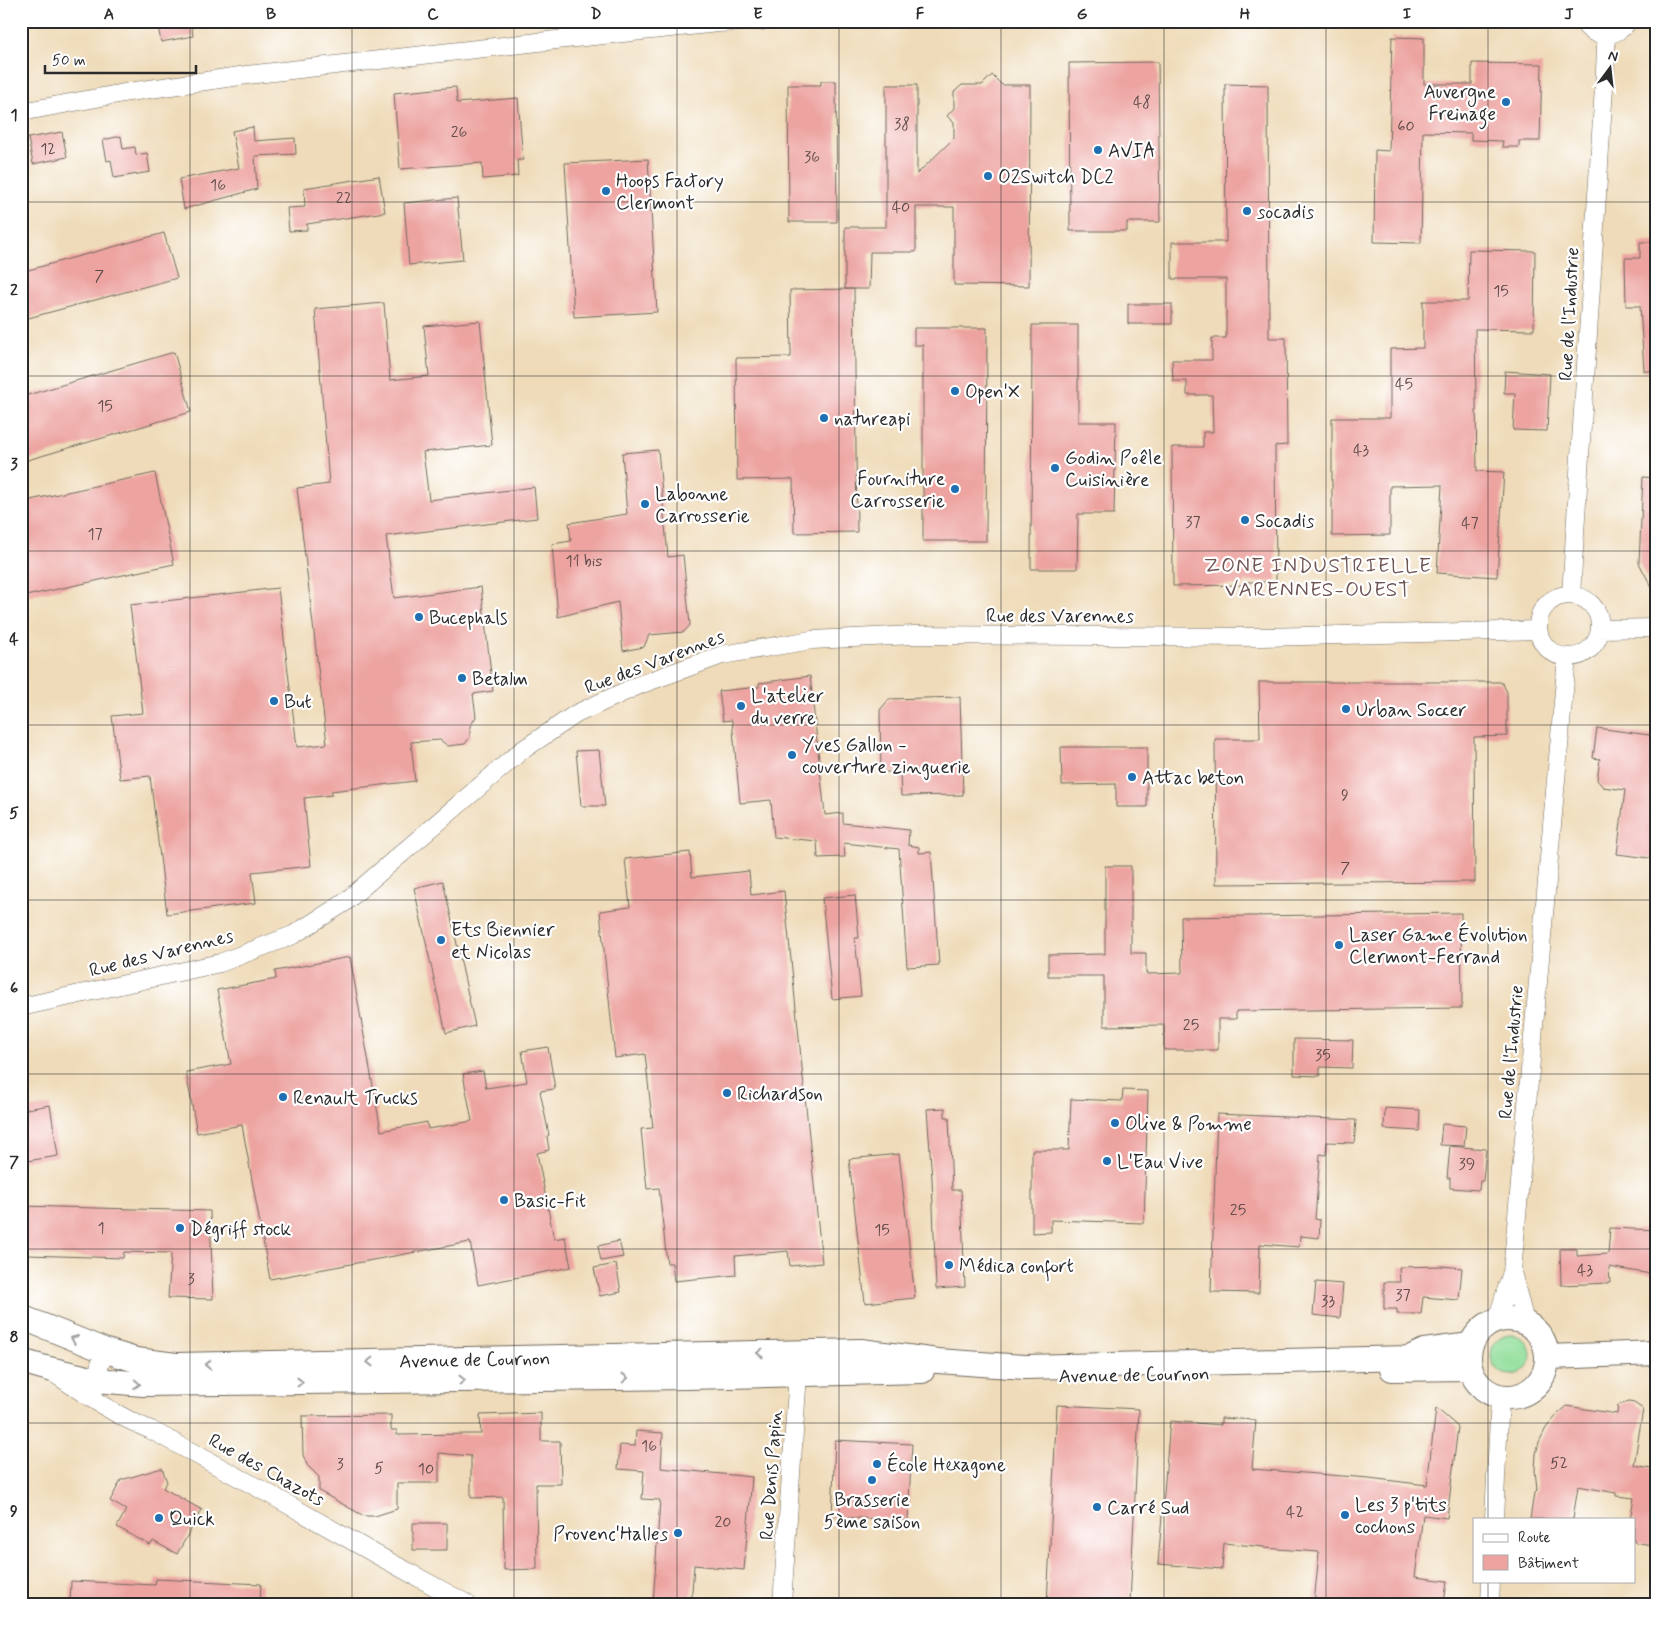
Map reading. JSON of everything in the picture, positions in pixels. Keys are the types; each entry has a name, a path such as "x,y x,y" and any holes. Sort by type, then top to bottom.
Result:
{"main road":[{"name":"Avenue de Cournon","path":"21,1317 106,1351 136,1360 196,1365 861,1351 938,1361 1025,1367 1399,1359 1409,1358 1424,1351 1470,1356"},
{"path":"1512,1318 1525,1322 1537,1331 1545,1343 1548,1357 1546,1371 1538,1384 1527,1393 1514,1398 1500,1397 1487,1392 1475,1381 1470,1356 1473,1339 1483,1327 1497,1320 1512,1318"},
{"path":"1548,1357 1657,1353"},
{"name":"Avenue de Cournon","path":"21,1360 49,1369 95,1390 143,1384 932,1371 1042,1376 1470,1356"},
{"path":"21,1370 49,1369"}],"street":[{"path":"21,112 129,92 247,74 556,40 761,21"},
{"path":"1584,21 1585,25 1594,32 1604,35 1616,33 1625,27 1628,21"},
{"name":"Rue de l'Industrie","path":"1572,595 1605,72 1606,46 1604,35"},
{"path":"1572,595 1581,597 1596,610 1600,629 1598,638 1585,652 1567,657 1557,654 1548,648 1538,630 1538,621 1546,605 1554,599 1572,595"},
{"path":"1600,629 1657,628"},
{"name":"Rue des Varennes","path":"21,1007 220,964 292,935 344,903 521,751 576,714 639,685 722,655 812,640 914,635 1263,637 1538,630"},
{"name":"Rue de l'Industrie","path":"1497,1320 1512,1272 1567,657"},
{"name":"Rue de l'Industrie","path":"1512,1272 1525,1322"},
{"path":"95,1390 106,1351"},
{"path":"785,1352 798,1374"},
{"name":"Avenue de Cournon","path":"798,1374 810,1363 938,1361"},
{"name":"Rue Denis Papin","path":"782,1604 798,1374"},
{"name":"Rue des Chazots","path":"95,1390 136,1424 151,1430 265,1491 467,1604"},
{"path":"1494,1518 1500,1397"},
{"path":"1490,1604 1491,1582"}],"green space":[{"path":"1515,1335 1522,1338 1528,1344 1531,1355 1530,1363 1522,1372 1515,1375 1507,1375 1500,1372 1492,1363 1491,1351 1494,1344 1503,1336"}],"building":[{"path":"157,21 191,21 193,36 161,42"},
{"path":"1392,37 1424,38 1424,84 1472,84 1472,63 1542,64 1540,141 1519,141 1519,147 1502,147 1503,141 1471,140 1471,133 1423,132 1421,243 1374,242 1375,150 1389,151"},
{"name":"AVIA","path":"1158,62 1160,222 1127,222 1127,231 1070,231 1069,63"},
{"name":"O2Switch DC2","path":"992,75 1002,85 1030,85 1029,286 954,285 954,207 916,207 916,252 870,252 869,289 845,289 845,227 886,227 886,85 917,85 917,174 954,138 954,123 947,116 954,108 954,92 962,85 982,85"},
{"path":"821,81 836,81 837,222 789,222 788,85 821,85"},
{"path":"1225,84 1268,85 1269,338 1286,338 1287,445 1275,446 1276,582 1245,582 1245,585 1173,586 1172,447 1203,447 1203,432 1213,432 1212,395 1187,395 1187,381 1173,381 1172,360 1212,360 1212,338 1226,338 1226,279 1172,279 1172,242 1226,242"},
{"path":"456,87 457,103 518,98 523,160 517,160 518,176 483,179 482,163 400,169 394,93"},
{"path":"253,127 254,141 295,138 296,154 255,156 257,189 184,209 179,179 239,168 232,131"},
{"path":"62,132 67,157 33,164 28,138"},
{"path":"121,136 123,149 135,147 136,155 147,153 150,172 114,178 111,160 107,161 103,140"},
{"path":"648,159 657,312 574,317 565,163"},
{"path":"379,176 385,212 307,224 307,230 289,231 287,208 305,207 304,188"},
{"path":"457,198 463,260 409,265 404,203"},
{"path":"164,233 177,278 21,320 21,272"},
{"path":"1640,242 1657,242 1657,371 1644,371 1640,306 1626,306 1625,258 1640,258"},
{"path":"1469,250 1535,251 1534,330 1475,329 1477,471 1504,472 1497,577 1437,573 1442,485 1390,486 1390,535 1332,536 1332,418 1390,418 1390,349 1423,348 1423,301 1468,301"},
{"name":"natureapi","path":"854,289 857,532 794,533 793,479 737,480 736,358 791,357 790,290"},
{"name":"But","path":"384,303 390,380 429,376 424,326 480,321 492,445 423,452 429,500 534,487 537,518 386,536 394,598 481,587 493,691 473,694 476,717 470,726 470,737 465,744 448,746 440,740 411,742 415,781 331,791 332,795 304,798 311,866 252,872 256,903 167,914 150,776 120,779 112,716 143,713 130,605 278,588 297,747 327,744 297,488 329,484 315,309"},
{"path":"1128,304 1172,304 1172,324 1128,324"},
{"name":"Godin Poêle Cuisinière","path":"1032,325 1078,325 1078,422 1116,422 1114,514 1078,514 1077,569 1031,569"},
{"path":"914,328 987,328 986,541 923,541 923,345 914,345"},
{"path":"174,352 191,412 21,462 21,397"},
{"path":"1505,371 1550,374 1547,431 1513,430 1515,393 1504,393"},
{"path":"658,450 668,557 683,555 690,625 684,632 649,635 644,647 623,651 618,602 558,617 552,544 571,541 569,523 627,514 622,453"},
{"path":"155,473 174,564 21,597 21,502"},
{"path":"1643,477 1657,478 1657,597 1639,563"},
{"path":"810,676 825,815 843,813 843,823 909,830 908,845 919,847 919,853 931,852 939,965 907,967 899,849 844,843 845,857 818,858 817,841 774,837 771,800 740,803 732,720 723,721 719,691 759,687 759,683"},
{"path":"1259,682 1500,682 1503,684 1507,692 1507,736 1474,737 1475,882 1216,884 1215,739 1260,739"},
{"path":"960,697 963,795 901,796 900,772 881,772 880,710 889,699"},
{"path":"1597,728 1657,736 1657,859 1617,854 1625,790 1603,787 1597,780 1600,759 1593,758"},
{"path":"1061,747 1147,747 1147,807 1116,807 1116,784 1062,785"},
{"path":"599,750 605,806 581,806 576,751"},
{"name":"Richardson","path":"690,852 692,877 749,871 751,895 784,891 822,1263 790,1266 788,1251 735,1256 736,1275 674,1281 672,1263 667,1263 659,1188 647,1189 641,1129 653,1128 645,1054 615,1058 600,911 630,907 625,859"},
{"name":"Laser Game Évolution Clermont-Ferrand","path":"1105,866 1131,866 1131,953 1146,953 1146,974 1182,973 1181,917 1461,913 1462,1008 1236,1011 1236,1019 1218,1019 1218,1050 1164,1050 1164,1025 1104,1026 1104,976 1048,976 1048,955 1105,954"},
{"name":"Ets Biennier et Nicolas","path":"443,881 475,1026 446,1033 414,888"},
{"path":"855,895 859,938 855,938 861,996 832,999 822,898"},
{"name":"Renault Trucks","path":"350,957 381,1131 427,1122 428,1129 472,1121 463,1074 483,1071 486,1088 527,1082 522,1051 548,1047 555,1089 540,1091 549,1135 547,1136 549,1150 537,1153 554,1239 565,1237 571,1267 478,1285 470,1242 270,1279 242,1125 197,1133 186,1072 231,1064 217,990 276,979 275,971"},
{"path":"1294,1039 1353,1040 1352,1068 1320,1067 1320,1076 1294,1075"},
{"name":"L'Eau Vive","path":"1123,1090 1148,1091 1144,1223 1051,1220 1051,1232 1032,1233 1032,1150 1069,1150 1071,1099 1122,1101"},
{"path":"50,1105 58,1156 21,1162 21,1110"},
{"path":"945,1108 945,1117 949,1117 952,1190 961,1190 965,1287 936,1289 927,1109"},
{"path":"1385,1108 1420,1110 1419,1131 1384,1129"},
{"path":"1217,1114 1356,1120 1354,1143 1327,1142 1326,1155 1320,1154 1315,1219 1320,1220 1319,1238 1300,1236 1299,1247 1260,1244 1259,1293 1211,1292"},
{"path":"1442,1124 1466,1126 1464,1146 1440,1145"},
{"path":"1450,1146 1486,1149 1483,1181 1480,1181 1479,1190 1450,1188 1450,1178 1447,1178"},
{"path":"899,1154 915,1298 865,1303 849,1159"},
{"path":"21,1206 210,1211 213,1299 168,1298 171,1253 124,1252 123,1258 27,1255 21,1252"},
{"path":"1610,1228 1657,1230 1657,1275 1609,1267 1610,1283 1561,1285 1560,1249 1577,1249 1577,1256 1608,1254"},
{"path":"619,1241 623,1257 601,1261 598,1246"},
{"path":"616,1264 621,1292 600,1296 594,1268"},
{"path":"1442,1266 1462,1268 1459,1300 1423,1297 1421,1314 1397,1314 1397,1309 1384,1309 1384,1282 1400,1282 1399,1267"},
{"path":"1316,1282 1343,1284 1340,1318 1313,1315"},
{"path":"1629,1402 1643,1409 1634,1465 1657,1469 1657,1546 1636,1542 1636,1518 1630,1518 1634,1498 1616,1496 1616,1493 1578,1486 1573,1518 1530,1518 1534,1493 1537,1490 1536,1454 1539,1442 1546,1428 1567,1406 1617,1414 1618,1405"},
{"name":"Carré Sud","path":"1057,1405 1139,1409 1130,1604 1047,1604"},
{"path":"1436,1408 1458,1427 1447,1518 1423,1515 1415,1577 1447,1581 1444,1604 1383,1604 1360,1601 1360,1604 1314,1604 1319,1552 1224,1543 1222,1569 1158,1564 1170,1421 1221,1425 1221,1418 1256,1420 1252,1469 1369,1478 1427,1485"},
{"path":"541,1413 541,1441 560,1441 561,1484 536,1484 537,1569 504,1570 503,1497 471,1498 471,1456 439,1453 439,1483 397,1483 397,1509 375,1516 364,1516 319,1491 319,1477 307,1465 303,1455 302,1416 391,1415 391,1430 397,1430 397,1435 481,1434 480,1415"},
{"path":"636,1431 663,1433 661,1468 752,1477 744,1570 694,1565 691,1604 653,1604 660,1500 642,1499 644,1471 618,1469 620,1445 635,1446"},
{"name":"Brasserie 5ème saison","path":"835,1440 912,1444 908,1520 832,1517"},
{"name":"Quick","path":"162,1468 167,1482 163,1488 202,1510 177,1554 153,1541 150,1545 117,1527 126,1510 110,1501 121,1480"},
{"path":"413,1523 447,1523 447,1550 413,1550"},
{"path":"156,1579 261,1584 260,1604 70,1604 71,1581 155,1585"}],"place":[{"name":"Auvergne Freinage","path":"1506,102"},
{"name":"AVIA","path":"1098,150"},
{"name":"O2Switch DC2","path":"988,176"},
{"name":"Hoops Factory Clermont","path":"606,191"},
{"name":"socadis","path":"1247,211"},
{"name":"Open'X","path":"955,391"},
{"name":"natureapi","path":"824,418"},
{"name":"Godin Poêle Cuisinière","path":"1055,468"},
{"name":"Fourniture Carrosserie","path":"955,489"},
{"name":"Labonne Carrosserie","path":"645,504"},
{"name":"Socadis","path":"1245,520"},
{"name":"Bucephals","path":"419,617"},
{"name":"Betalm","path":"462,678"},
{"name":"But","path":"274,701"},
{"name":"L'atelier du verre","path":"741,706"},
{"name":"Urban Soccer","path":"1346,709"},
{"name":"Yves Gallon - couverture zinguerie","path":"792,755"},
{"name":"Attac beton","path":"1132,777"},
{"name":"Ets Biennier et Nicolas","path":"441,940"},
{"name":"Laser Game Évolution Clermont-Ferrand","path":"1339,945"},
{"name":"Richardson","path":"727,1093"},
{"name":"Renault Trucks","path":"283,1097"},
{"name":"Olive & Pomme","path":"1115,1123"},
{"name":"L'Eau Vive","path":"1107,1161"},
{"name":"Basic-Fit","path":"504,1200"},
{"name":"Dégriff stock","path":"180,1228"},
{"name":"Médica confort","path":"949,1265"},
{"name":"École Hexagone","path":"877,1464"},
{"name":"Brasserie 5ème saison","path":"872,1480"},
{"name":"Carré Sud","path":"1097,1507"},
{"name":"Les 3 p'tits cochons","path":"1345,1515"},
{"name":"Quick","path":"159,1518"},
{"name":"Provenc'Halles","path":"678,1533"}],"district":[{"name":"ZONE INDUSTRIELLE VARENNES-OUEST","path":"1318,577"}]}
